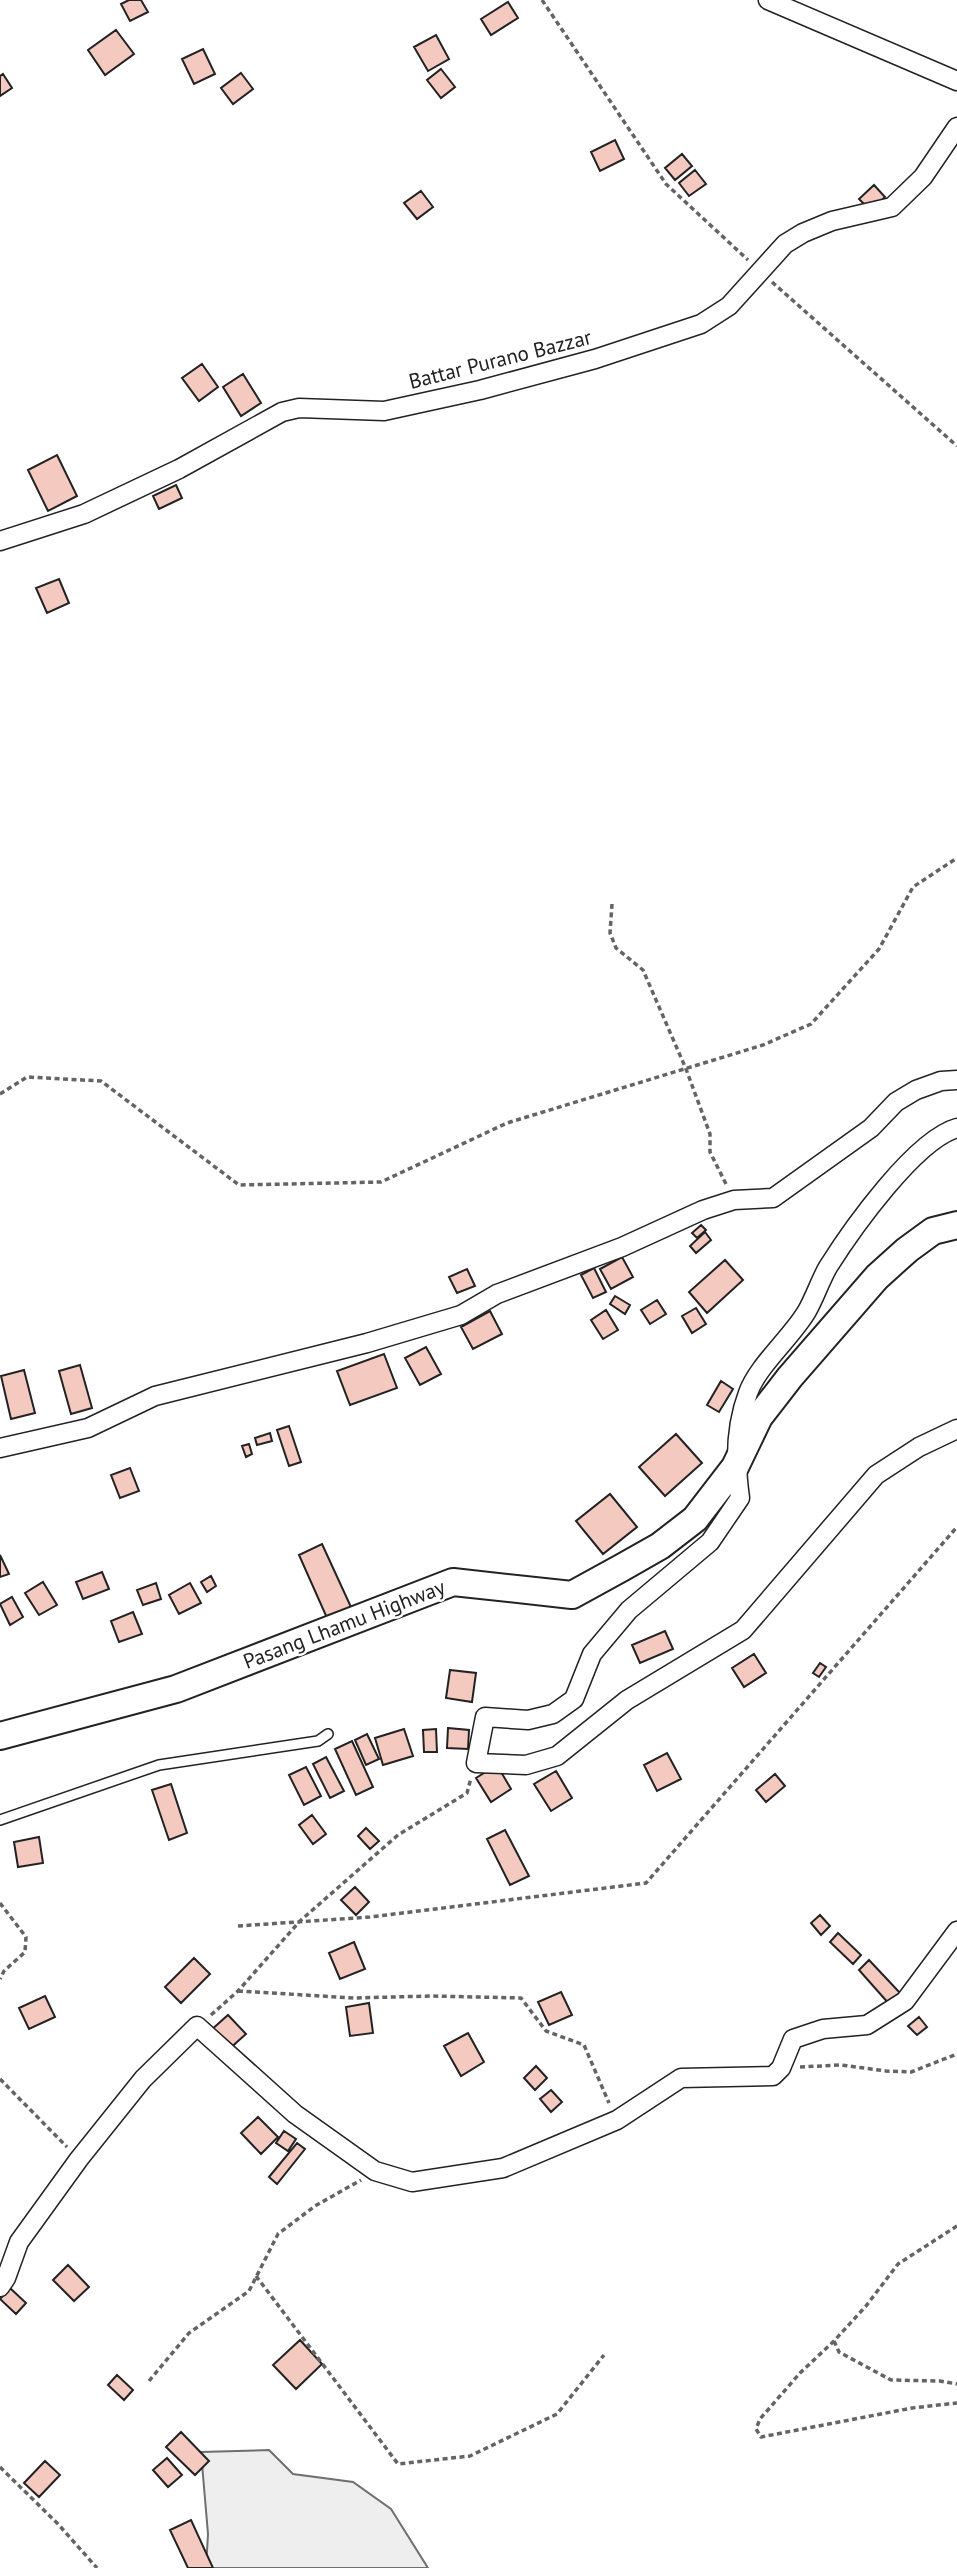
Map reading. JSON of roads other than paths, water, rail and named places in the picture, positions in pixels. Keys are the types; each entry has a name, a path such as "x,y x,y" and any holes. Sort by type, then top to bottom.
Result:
{"main road":[{"name":"Pasang Lhamu Highway","path":"0,1736 176,1689 453,1582 572,1595 660,1546 695,1519 735,1467 759,1417 877,1277 906,1250 933,1231 957,1225"}],"street":[{"path":"768,0 957,80"},
{"name":"Battar Purano Bazzar","path":"0,541 84,514 179,469 282,412 299,408 384,411 480,390 595,359 701,324 729,306 785,244 832,221 892,207 923,177 957,127"},
{"path":"0,1448 88,1428 155,1396 367,1343 461,1315 497,1294 622,1247 703,1210 734,1200 773,1198 871,1128 896,1102 916,1090 941,1081 957,1080"},
{"path":"957,1128 943,1132 911,1158 855,1229 827,1269 807,1311 748,1390 739,1426 735,1467 740,1498 710,1542 629,1610 592,1654 574,1699 552,1714 528,1720 485,1717 477,1763 526,1765 557,1756 628,1700 743,1630 876,1475 919,1447 957,1429"},
{"path":"0,2287 19,2242 79,2159 143,2080 197,2026 295,2114 375,2171 412,2182 503,2168 617,2120 681,2078 772,2076 780,2068 793,2039 823,2029 867,2025 905,2001 957,1931"}],"lane":[{"path":"0,1820 159,1765 318,1741 328,1734"}]}
